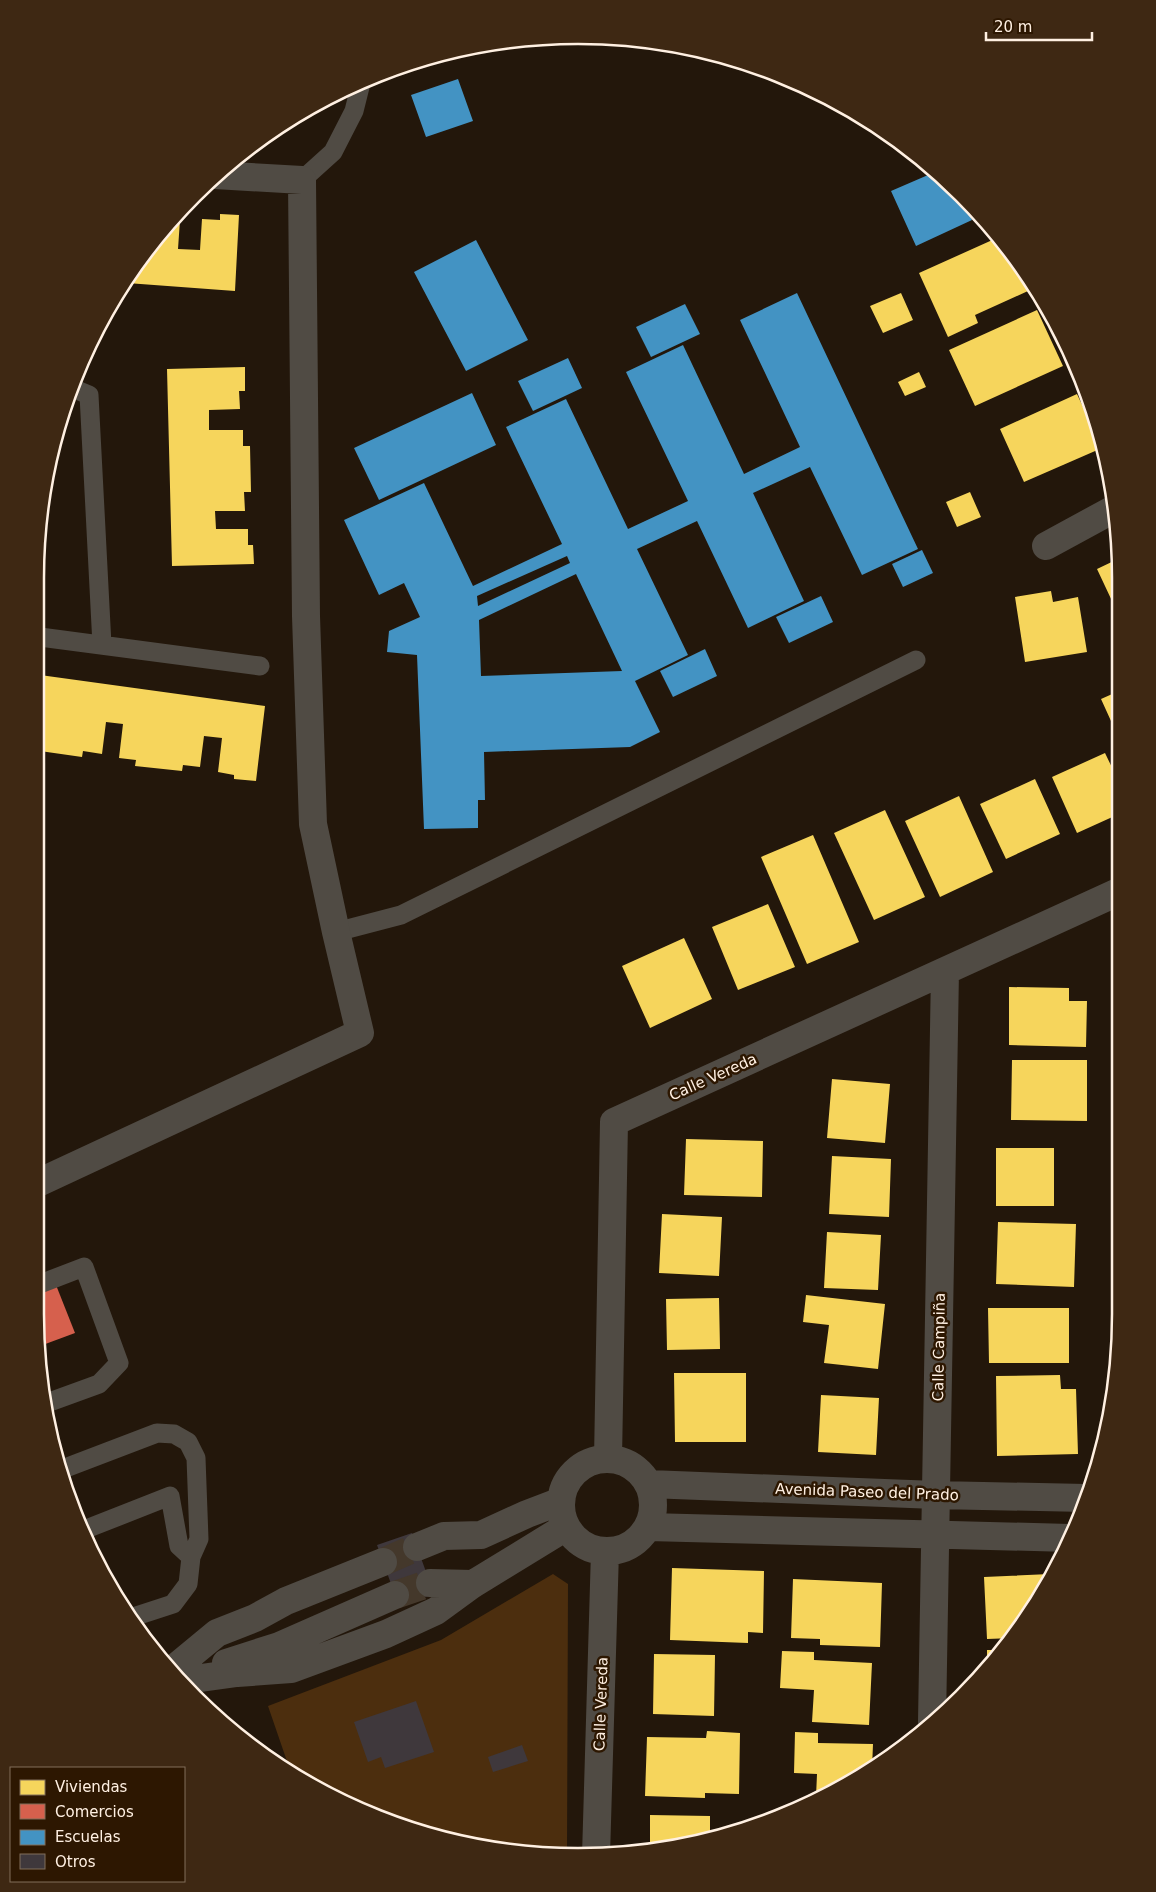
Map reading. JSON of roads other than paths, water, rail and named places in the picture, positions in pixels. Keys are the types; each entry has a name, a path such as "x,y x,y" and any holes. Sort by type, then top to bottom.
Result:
{"street":[{"path":"44,1180 360,1033 313,824 306,616 302,180 226,176"},
{"path":"1046,546 1108,512"},
{"name":"Calle Vereda","path":"608,1459 614,1122 1112,895"},
{"name":"Calle Campiña","path":"932,1714 946,971"},
{"path":"608,1459 632,1466 648,1484 654,1506 648,1527 630,1546 605,1552 589,1548 576,1540 564,1514 562,1492 571,1474 588,1462 608,1459"},
{"name":"Avenida Paseo del Prado","path":"648,1484 936,1496 1080,1498"},
{"path":"417,1547 444,1536 481,1536 527,1514 564,1514"},
{"path":"189,1680 291,1668 386,1634 436,1611 564,1514"},
{"path":"648,1527 1063,1538"},
{"name":"Calle Vereda","path":"596,1847 605,1552"},
{"path":"176,1666 217,1633 255,1618 286,1601 383,1562"},
{"path":"430,1583 473,1584"},
{"path":"185,1675 279,1646 395,1595"}],"lane":[{"path":"302,180 333,152 354,111 359,91"},
{"path":"78,390 89,395 102,645"},
{"path":"44,638 260,666"},
{"path":"336,932 401,915 916,660"},
{"path":"44,1282 84,1267 119,1363 99,1384 51,1401"},
{"path":"67,1468 157,1434 174,1434 188,1442 196,1458 199,1539 191,1557 188,1584 172,1604 137,1616"},
{"path":"88,1527 170,1496 179,1546 191,1557"}],"tunnel":[{"path":"383,1562 417,1547"},
{"path":"395,1595 430,1583"}]}
